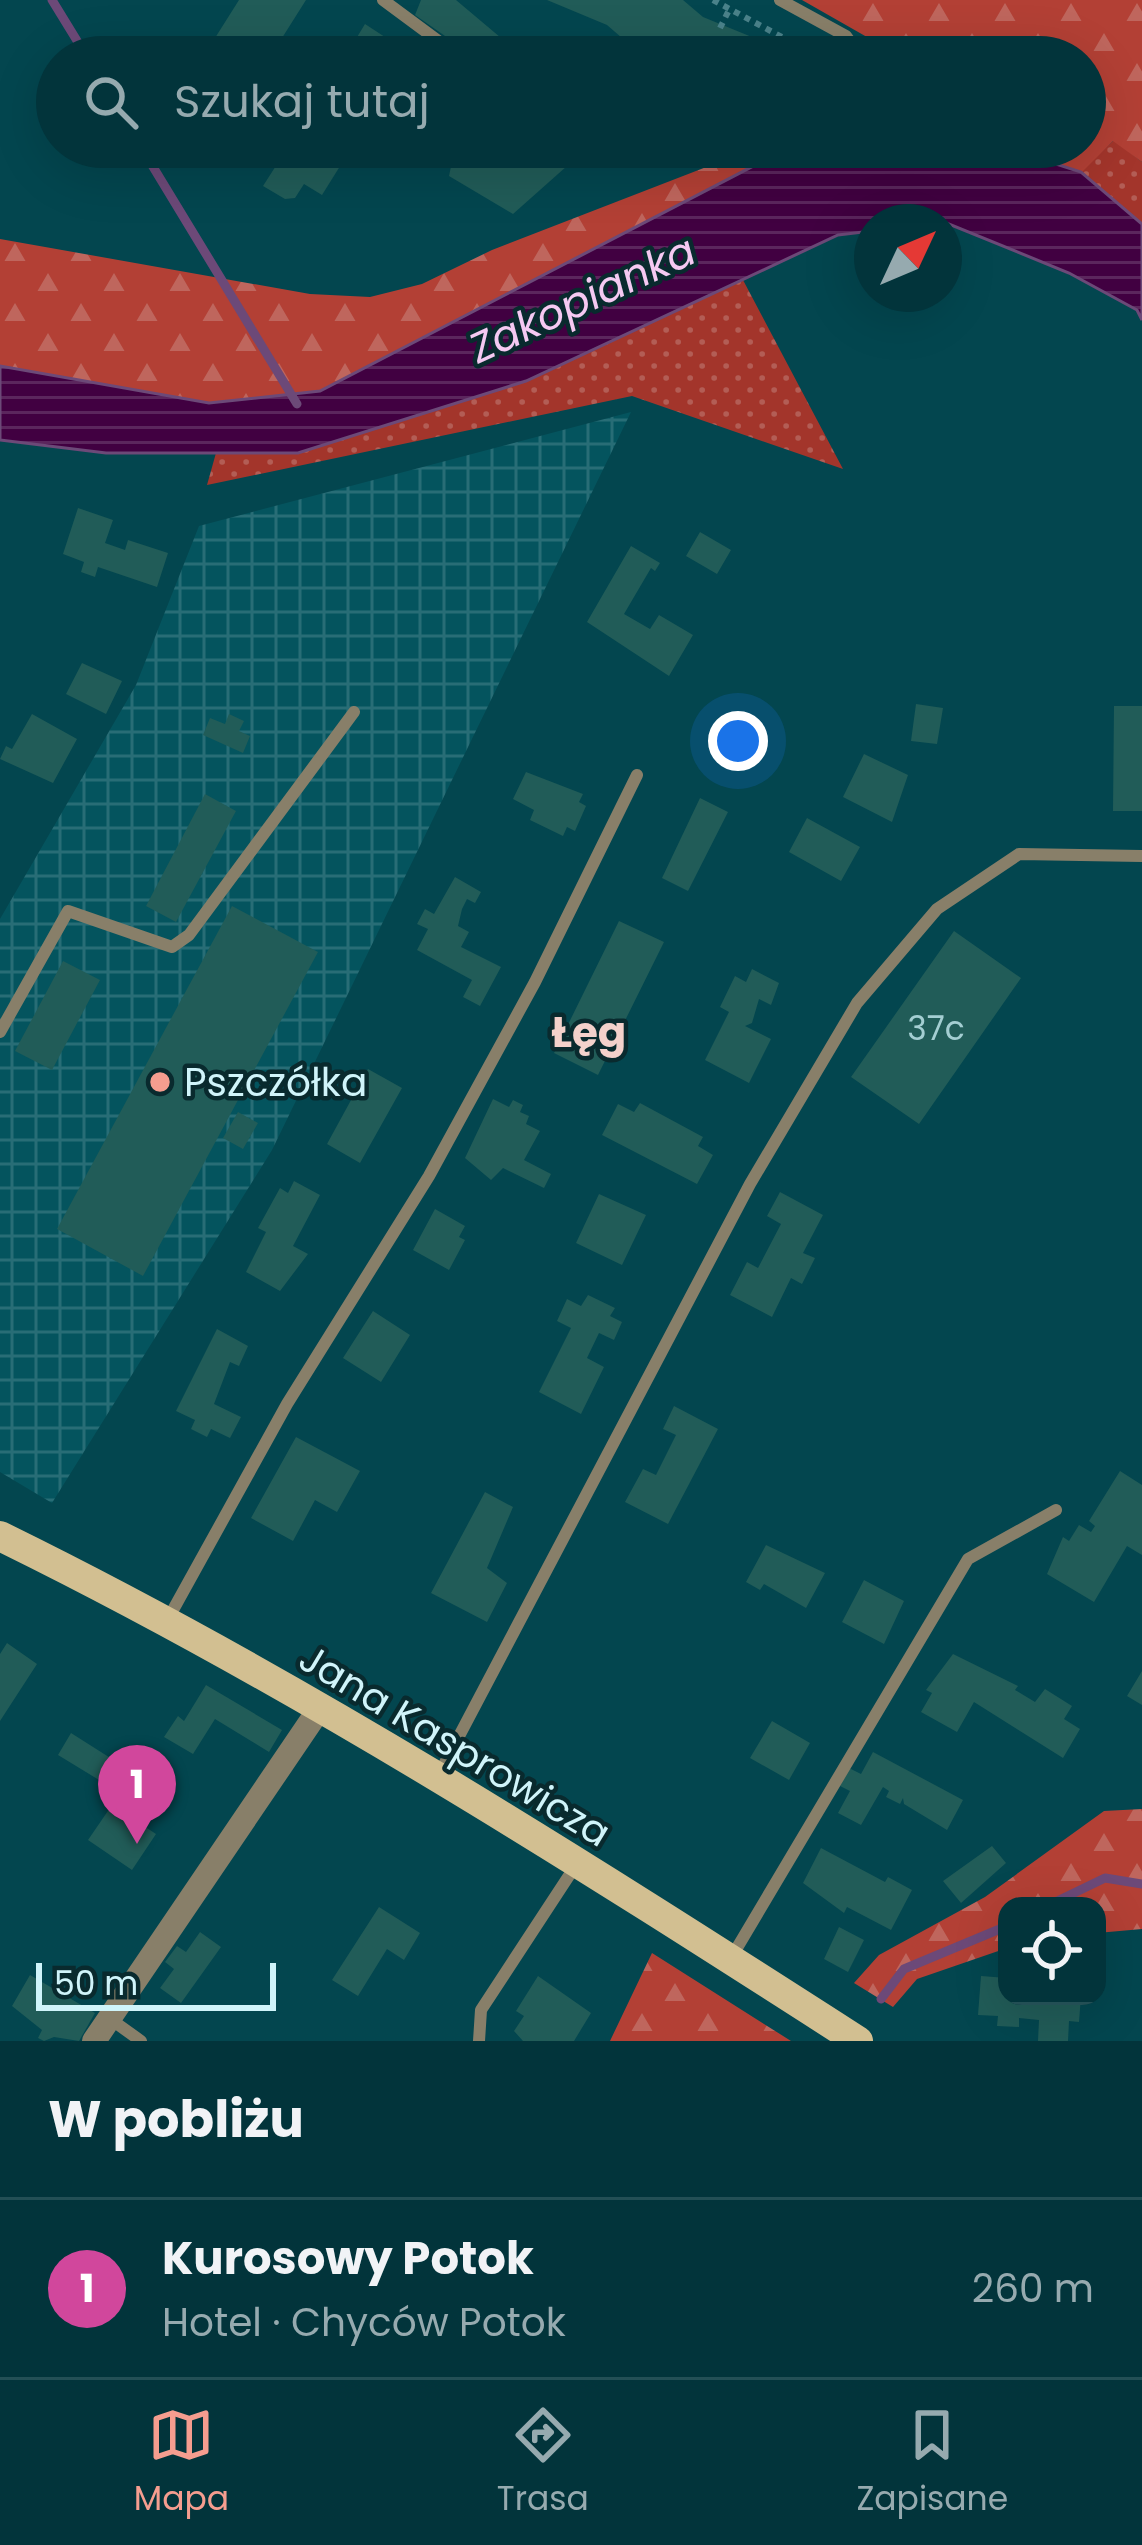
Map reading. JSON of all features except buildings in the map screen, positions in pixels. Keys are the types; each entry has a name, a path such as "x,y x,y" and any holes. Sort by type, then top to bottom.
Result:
{"main road":[{"name":"Jana Kasprowicza","path":"0,1536 167,1620 320,1708 858,2041"}],"street":[{"path":"99,2035 320,1708"}],"lane":[{"path":"780,0 846,36"},
{"path":"389,2 433,36"},
{"path":"0,1032 68,911 172,947 189,935 354,712"},
{"path":"167,1620 287,1404 429,1176 535,982 637,775"},
{"path":"437,1778 750,1184 857,1003 938,909 1018,854 1142,856"},
{"path":"730,1959 968,1558 1056,1510"},
{"path":"479,2041 481,2010 577,1864"},
{"path":"99,2035 141,2041"}],"path":[{"path":"713,0 778,36"},
{"path":"720,28 729,9"}],"shaded area":[{"path":"1114,140 1142,162 1142,224 1080,172 1106,168 1106,148"},
{"path":"743,280 843,469 632,396 207,485 216,453 298,453 526,381"},
{"path":"631,412 272,1150 52,1503 0,1472 0,919 136,685 199,526"}],"green space":[{"path":"802,0 1142,0 1142,162 1113,141 1106,148 1106,36 865,36"},
{"path":"704,168 750,168 320,391 209,403 0,366 0,239 310,294 370,297 422,284 492,250"},
{"path":"1142,1809 1142,1929 1106,1932 1106,1897 998,1897 998,1951 917,1979 893,2007 854,1983 879,1955 985,1897 1104,1811"},
{"path":"652,1953 791,2041 610,2041"}],"water":[{"name":"Zakopianka","path":"750,168 1069,168 1081,172 1142,224 1142,320 1137,310 1069,273 962,229 962,204 854,204 854,233 838,235 526,381 298,453 106,453 0,440 0,366 209,403 320,391"}],"waterway":[{"path":"52,0 74,36"},
{"path":"154,168 297,404"},
{"path":"1066,1897 1105,1878 1142,1884"},
{"path":"881,1999 904,1969 998,1930"}],"place":[{"name":"Pszczółka","path":"160,1082"},
{"name":"Kurosowy Potok","path":"137,1844"}],"district":[{"name":"Łęg","path":"589,1032"}]}
